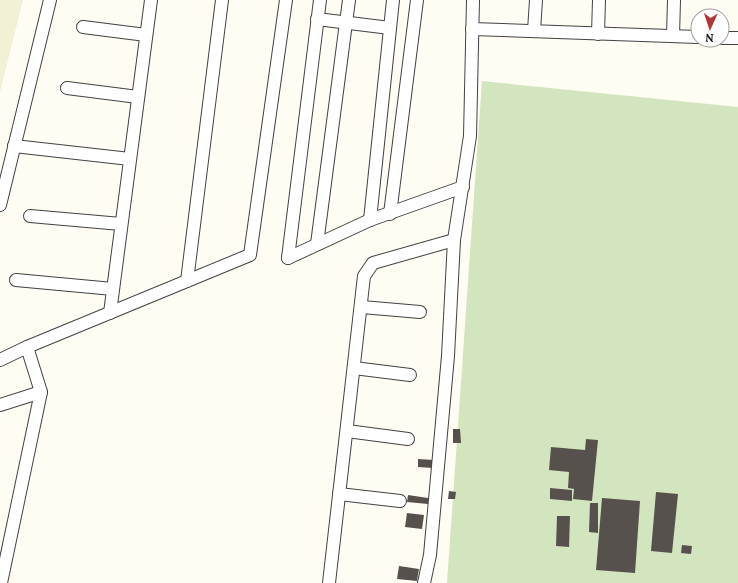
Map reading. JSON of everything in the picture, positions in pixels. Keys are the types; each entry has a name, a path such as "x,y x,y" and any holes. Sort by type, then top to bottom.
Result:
{"street":[{"path":"0,205 50,0"},
{"path":"110,313 151,0"},
{"path":"186,281 222,0"},
{"path":"0,360 27,347 250,255 286,0"},
{"path":"320,0 288,258 370,220 462,187"},
{"path":"317,244 349,0"},
{"path":"370,220 393,0"},
{"path":"390,214 417,0"},
{"path":"424,583 430,555 448,356 454,240 470,136 473,0"},
{"path":"534,32 536,0"},
{"path":"598,34 599,0"},
{"path":"672,36 674,0"},
{"path":"318,20 390,28"},
{"path":"83,27 146,35"},
{"path":"472,29 690,37"},
{"path":"67,88 138,97"},
{"path":"14,146 130,159"},
{"path":"30,216 121,224"},
{"path":"329,583 362,307 364,276 373,263 454,240"},
{"path":"16,280 113,288"},
{"path":"362,307 420,312"},
{"path":"1,583 41,392 27,347"},
{"path":"354,368 410,375"},
{"path":"0,405 41,392"},
{"path":"347,431 408,439"},
{"path":"339,494 400,501"}],"shaded area":[{"path":"0,0 23,0 0,92"}],"green space":[{"path":"482,81 738,107 738,583 447,583"}],"building":[{"path":"453,429 460,429 461,443 453,443"},
{"path":"586,439 598,440 592,501 573,499 574,489 568,488 569,472 549,470 551,447 585,450"},
{"path":"418,459 434,460 433,468 418,467"},
{"path":"550,488 572,490 572,501 550,499"},
{"path":"449,491 456,492 455,499 448,499"},
{"path":"656,492 678,494 672,553 651,551"},
{"path":"408,495 428,498 428,504 407,502"},
{"path":"602,498 640,501 635,573 596,570"},
{"path":"590,503 598,503 598,533 589,532"},
{"path":"407,513 424,515 422,529 405,527"},
{"path":"557,516 570,516 569,547 556,546"},
{"path":"682,545 692,546 691,554 681,553"},
{"path":"399,566 419,569 417,581 397,579"}]}
